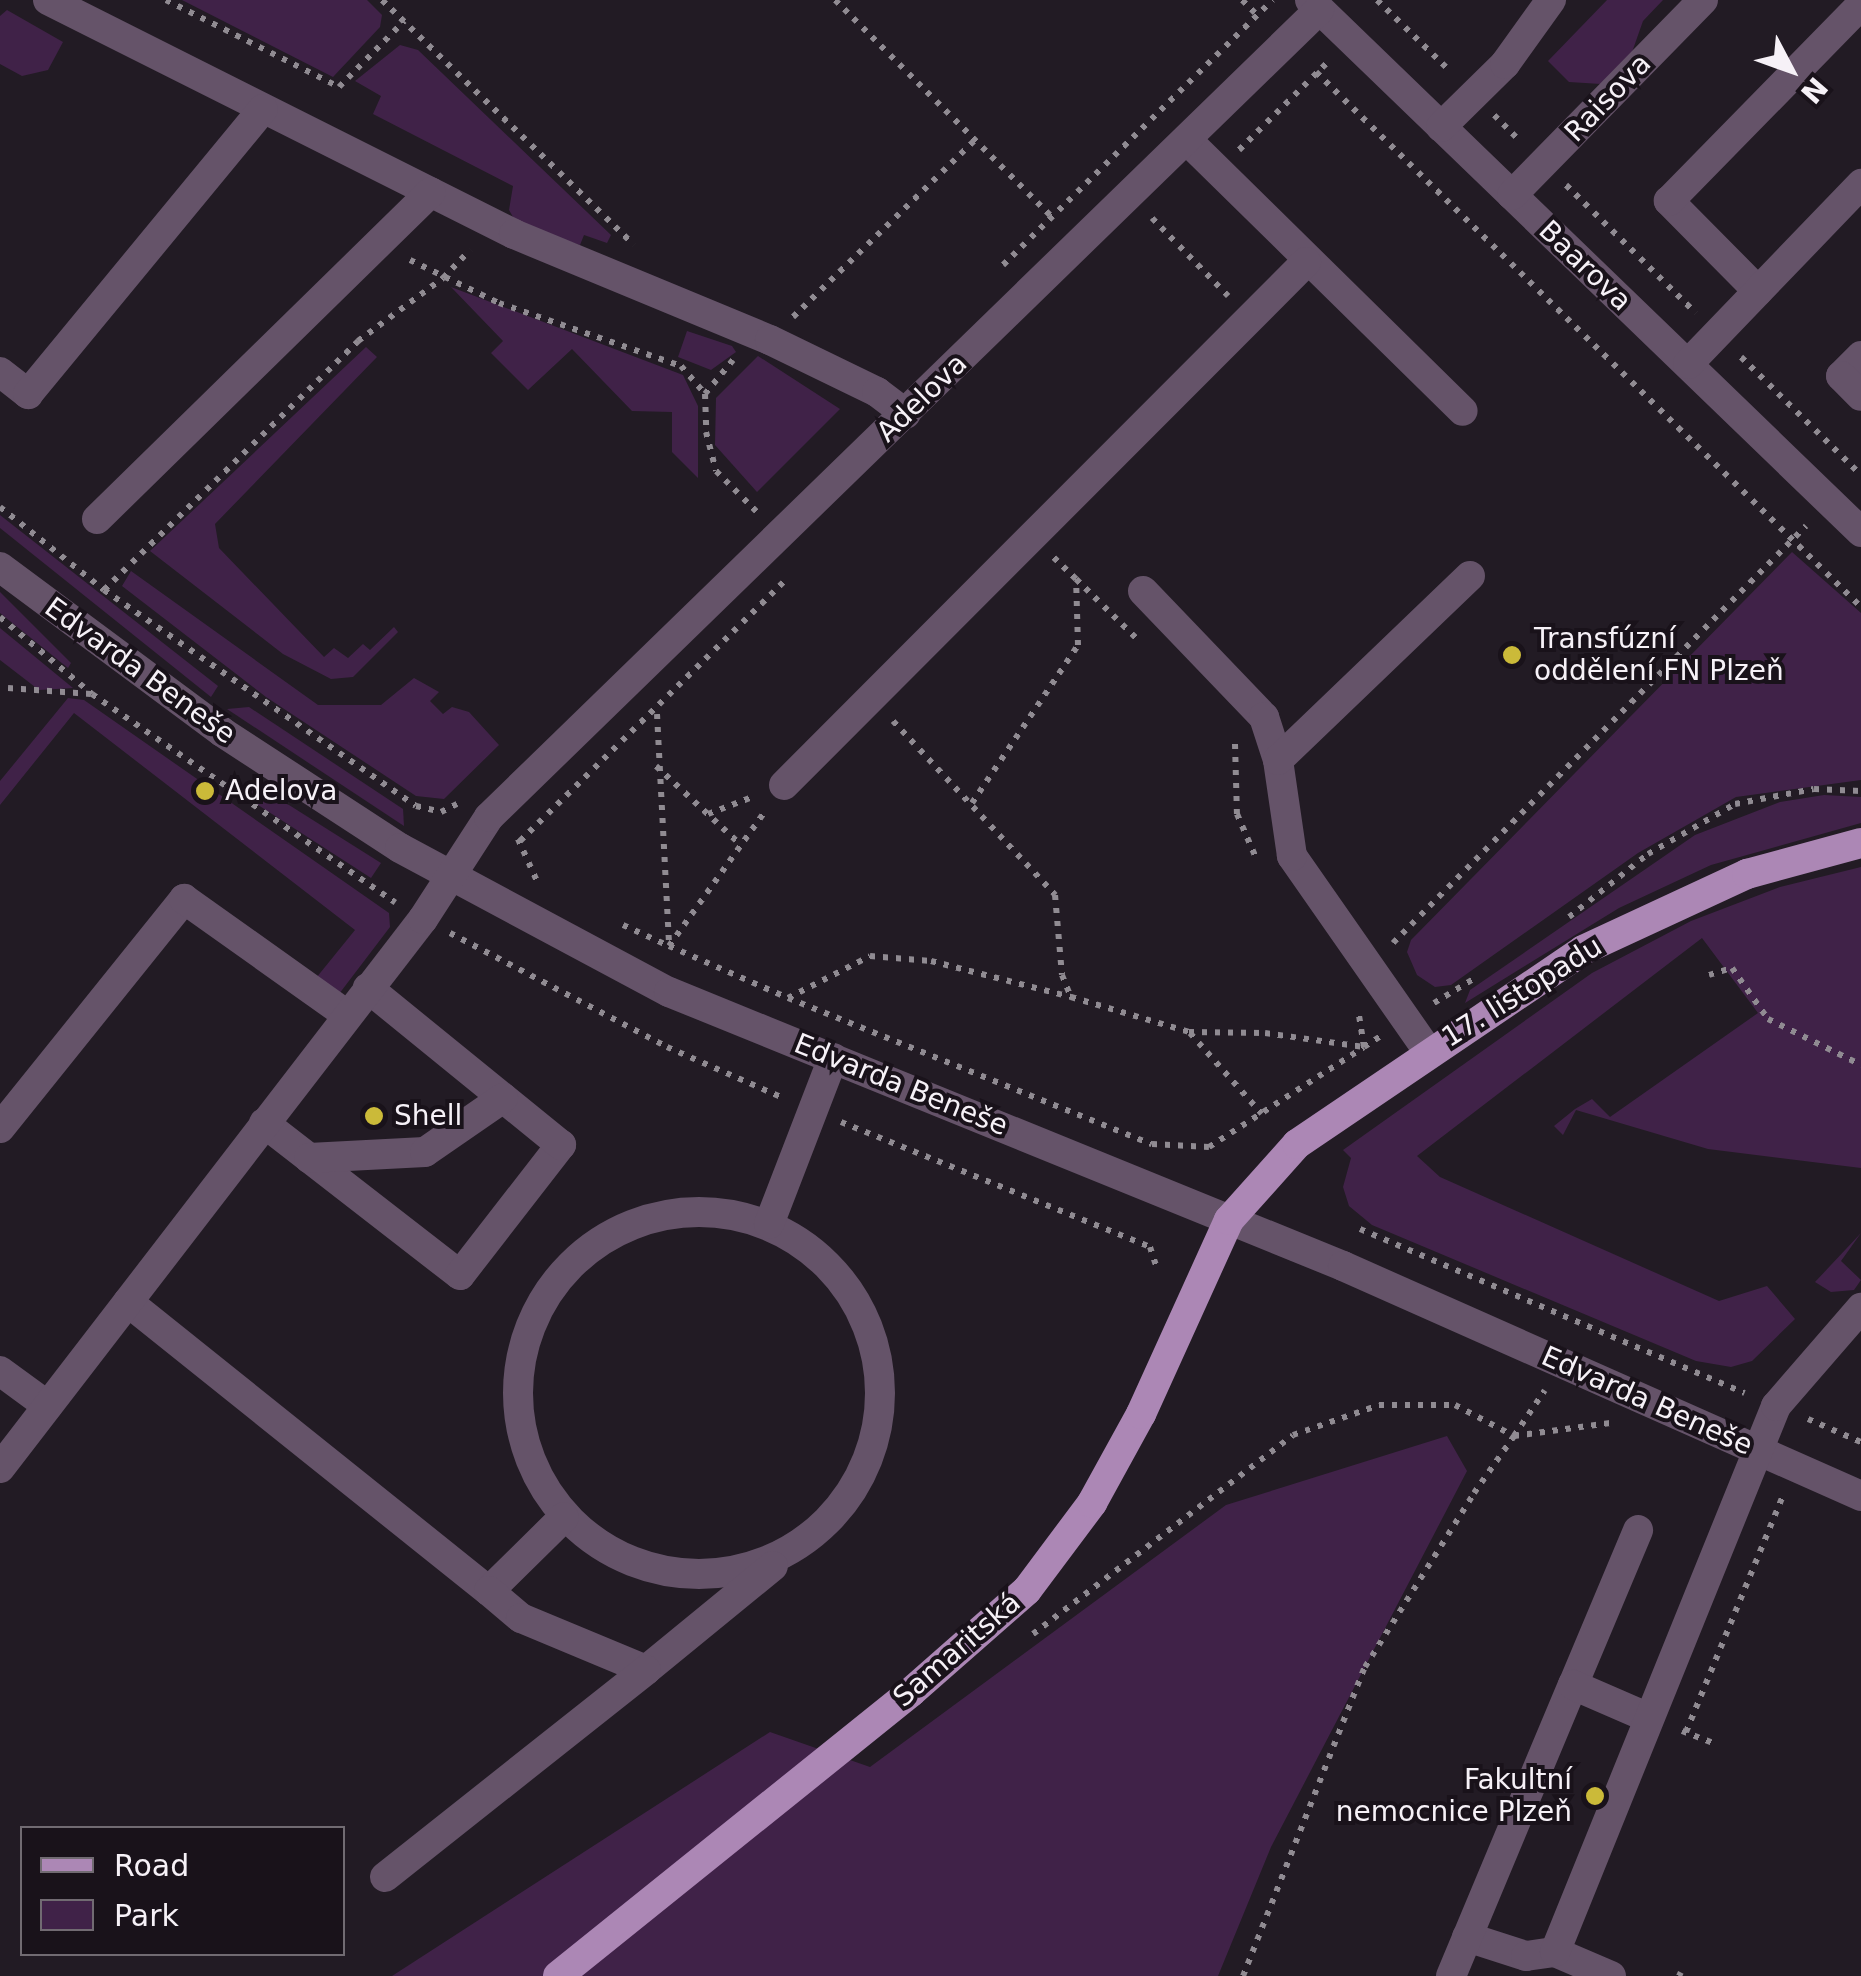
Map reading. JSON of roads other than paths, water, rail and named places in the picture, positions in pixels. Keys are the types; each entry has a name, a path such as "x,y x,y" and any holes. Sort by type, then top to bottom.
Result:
{"main road":[{"name":"17. listopadu","path":"1229,1220 1297,1144 1428,1051 1583,950 1668,906 1747,874 1861,843"},
{"name":"Samaritská","path":"558,1976 911,1692 1027,1590 1092,1502 1133,1428 1229,1220"}],"street":[{"path":"48,0 431,192 762,336 877,392 906,414"},
{"path":"1442,128 1506,64 1551,0"},
{"name":"Raisova","path":"1512,195 1703,0"},
{"name":"Baarova","path":"1314,5 1688,364 1849,512"},
{"name":"Adelova","path":"0,1468 450,880 478,808 636,676 1288,45 1314,5"},
{"path":"1758,290 1668,201 1861,5"},
{"path":"0,372 28,394 264,109"},
{"path":"1188,141 1306,262 1463,411"},
{"path":"1688,364 1861,184"},
{"path":"97,519 431,192"},
{"path":"784,785 1306,262"},
{"path":"1861,356 1841,376 1861,396"},
{"name":"Edvarda Beneše","path":"0,567 261,759 450,880 670,992 1229,1220 1861,1496"},
{"path":"1278,760 1470,576"},
{"path":"1143,591 1264,717 1278,760 1292,856 1428,1051"},
{"path":"0,1128 184,899 347,1015"},
{"path":"264,1123 460,1275 560,1144 368,988"},
{"path":"769,1224 833,1058"},
{"path":"309,1158 425,1152 503,1098"},
{"path":"385,1877 797,1547 839,1510 868,1460 879,1386 876,1349 854,1297 817,1254 769,1224 709,1211 648,1218 592,1244 550,1288 523,1344 517,1406 531,1465 564,1517 615,1555 675,1574 738,1571 797,1547"},
{"path":"128,1302 521,1618 646,1670"},
{"path":"1564,1962 1647,1716 1756,1450 1776,1406 1861,1308"},
{"path":"0,1371 48,1406"},
{"path":"489,1591 564,1517"},
{"path":"1451,1976 1638,1530"},
{"path":"1573,1685 1647,1716"},
{"path":"1467,1937 1605,1975"}],"place":[{"name":"Transfúzní oddělení FN Plzeň","path":"1512,655"},
{"name":"Adelova","path":"205,791"},
{"name":"Shell","path":"374,1116"},
{"name":"Fakultní nemocnice Plzeň","path":"1595,1796"}]}
